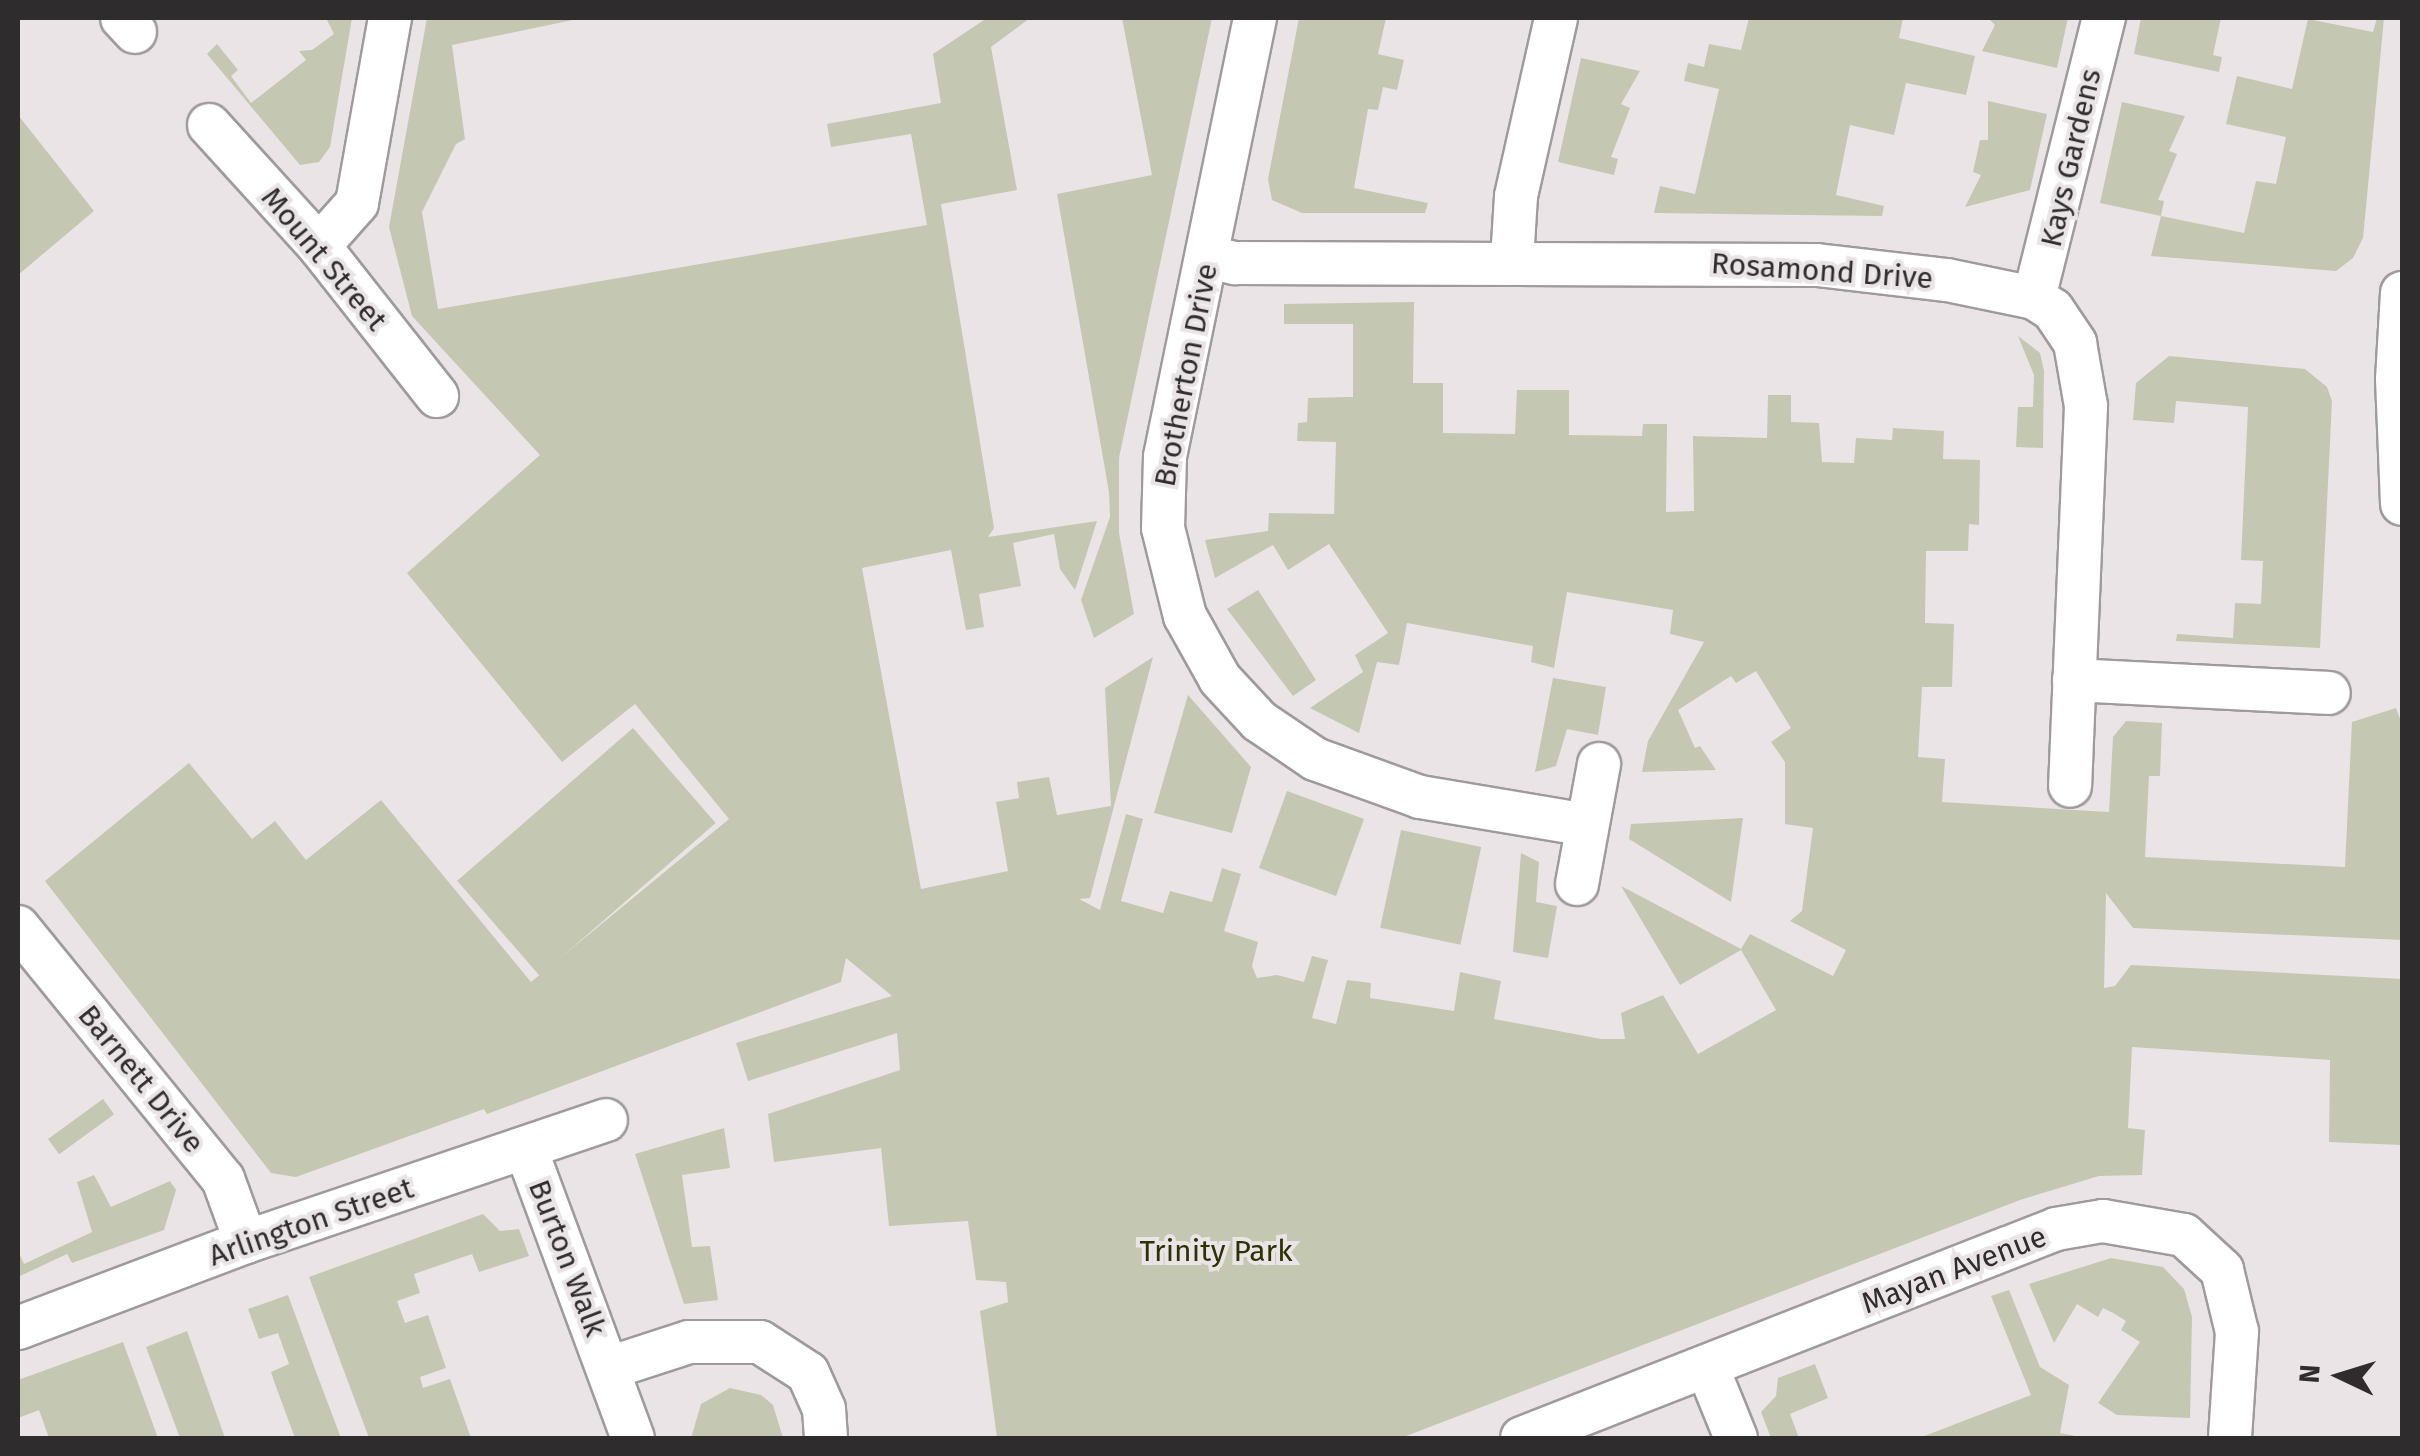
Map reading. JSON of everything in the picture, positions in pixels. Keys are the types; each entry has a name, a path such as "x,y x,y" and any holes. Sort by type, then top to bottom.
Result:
{"street":[{"path":"318,246 357,203 390,18"},
{"name":"Brotherton Drive","path":"1256,18 1162,492 1173,574 1188,622 1214,670 1259,721 1338,770 1420,797 1587,825"},
{"path":"1512,260 1516,196 1556,18"},
{"name":"Kays Gardens","path":"2034,298 2104,18"},
{"name":"Mount Street","path":"209,125 318,246 437,396"},
{"name":"Rosamond Drive","path":"1208,257 1235,263 1512,260 1818,265 2034,298"},
{"path":"2402,294 2397,379 2402,504"},
{"path":"2034,298 2068,328 2084,383 2070,786"},
{"path":"2074,680 2329,692"},
{"path":"1578,884 1599,764"},
{"name":"Barnett Drive","path":"18,927 223,1179 246,1242"},
{"name":"Arlington Street","path":"18,1328 246,1242 606,1120"},
{"name":"Burton Walk","path":"526,1148 633,1438"},
{"name":"Mayan Avenue","path":"1522,1438 1708,1369 2056,1230 2103,1221 2152,1225 2202,1247 2231,1286 2237,1332 2230,1438"},
{"name":"Burton Walk","path":"609,1368 689,1342 760,1342 808,1374 824,1410 826,1438"},
{"path":"1708,1369 1736,1438"}],"green space":[{"path":"326,18 352,18 330,147 319,162 300,165 207,54 217,44 238,70 231,76 251,103 306,60 299,51 312,50 334,34"},
{"name":"Trinity Park","path":"427,18 573,20 452,45 465,139 456,144 422,212 438,309 927,225 911,134 831,147 827,124 941,103 933,54 987,18 1030,18 991,47 1017,190 941,204 994,528 988,537 1097,521 1075,590 1060,569 1054,534 1013,543 1021,586 979,594 984,627 966,630 951,550 862,568 921,889 1008,871 996,802 1019,798 1017,782 1049,777 1057,815 1111,806 1105,688 1153,657 1090,898 1079,899 1100,910 1126,814 1143,819 1121,901 1163,913 1170,891 1212,902 1222,868 1241,874 1224,931 1258,942 1252,966 1257,978 1277,975 1304,982 1312,956 1328,960 1312,1018 1336,1024 1347,980 1371,983 1370,998 1454,1011 1460,972 1501,981 1494,1019 1601,1039 1625,1039 1621,1013 1663,995 1698,1054 1776,1010 1741,950 1680,985 1621,886 1741,949 1750,934 1833,976 1846,950 1790,921 1802,911 1813,828 1785,824 1785,762 1771,742 1791,728 1756,671 1736,683 1731,676 1678,710 1695,748 1700,746 1716,770 1642,772 1648,741 1704,642 1670,634 1673,610 1567,592 1554,668 1531,662 1533,646 1407,623 1399,665 1377,662 1359,733 1310,708 1363,672 1355,655 1388,633 1329,544 1288,570 1273,545 1215,578 1205,540 1268,531 1269,513 1334,514 1336,442 1297,441 1298,423 1307,422 1308,398 1353,397 1353,324 1284,324 1284,304 1414,302 1413,383 1443,383 1443,433 1515,434 1517,390 1569,390 1569,435 1642,436 1643,424 1667,424 1666,512 1694,511 1693,436 1767,438 1768,395 1791,395 1791,422 1819,423 1822,462 1854,463 1856,438 1892,440 1893,428 1944,431 1943,459 1980,460 1979,525 1969,524 1968,551 1926,551 1925,623 1954,624 1952,687 1922,687 1918,757 1945,759 1942,802 2109,812 2113,737 2126,721 2162,723 2160,776 2149,776 2145,857 2345,867 2352,722 2396,708 2402,724 2402,940 2133,928 2106,893 2104,988 2115,986 2131,965 2402,979 2402,1145 2329,1142 2330,1060 2132,1047 2128,1128 2145,1130 2142,1175 2099,1176 2020,1200 1401,1438 997,1438 980,1311 1008,1302 1006,1282 976,1280 968,1221 889,1226 881,1148 774,1162 768,1114 900,1070 897,1033 748,1081 736,1043 892,996 846,958 841,982 487,1114 484,1109 296,1177 271,1173 45,881 189,763 252,839 275,821 306,860 381,800 531,982 729,819 635,704 562,762 407,573 540,455 412,316 389,227"},
{"path":"1122,18 1212,18 1119,458 1119,533 1134,614 1094,638 1081,600 1110,517 1109,492 1057,194 1152,175"},
{"path":"1299,18 1386,18 1378,54 1404,60 1397,90 1383,87 1378,110 1368,109 1354,188 1428,203 1425,213 1302,213 1272,200 1268,179"},
{"path":"1749,18 1903,18 1899,38 1975,56 1966,95 1906,83 1894,135 1850,125 1836,195 1884,206 1882,216 1654,213 1660,186 1695,194 1719,89 1684,81 1688,63 1704,67 1709,44 1741,50"},
{"path":"1988,18 2068,18 2057,68 1982,51 1995,25"},
{"path":"2141,18 2221,18 2213,55 2222,57 2219,72 2134,54"},
{"path":"2377,18 2384,18 2363,238 2353,258 2336,271 2151,256 2161,216 2244,233 2256,181 2276,184 2286,137 2226,124 2237,76 2292,89 2308,19 2373,32"},
{"path":"1581,58 1640,71 1621,104 1630,108 1611,157 1618,159 1614,175 1558,162"},
{"path":"1988,101 2047,114 2030,190 1965,207 1981,175 1973,172 1980,140 1988,140"},
{"path":"2122,102 2185,116 2169,151 2177,154 2158,200 2164,201 2161,216 2100,203"},
{"path":"18,115 94,211 18,275"},
{"path":"2018,336 2040,353 2044,371 2043,448 2016,447 2018,407 2033,407 2034,375"},
{"path":"2169,356 2305,369 2327,387 2332,401 2320,648 2176,641 2177,634 2233,638 2235,603 2261,604 2263,561 2241,560 2248,407 2176,401 2174,423 2133,420 2136,383"},
{"path":"1258,590 1316,680 1293,696 1227,609"},
{"path":"1553,678 1606,687 1598,735 1567,729 1556,766 1535,772"},
{"path":"1188,695 1251,767 1232,833 1154,813"},
{"path":"633,728 716,823 540,976 457,881"},
{"path":"1287,791 1364,819 1336,896 1259,868"},
{"path":"1743,818 1731,902 1629,839 1631,824"},
{"path":"1401,830 1481,847 1460,945 1380,928"},
{"path":"1521,853 1539,862 1536,902 1557,906 1548,958 1513,952"},
{"path":"103,1099 114,1114 59,1154 48,1139"},
{"path":"724,1128 730,1168 682,1175 692,1247 710,1246 718,1300 684,1304 635,1154"},
{"path":"94,1175 111,1207 170,1181 176,1190 164,1230 72,1263 67,1254 18,1277 18,1251 24,1264 92,1232 77,1182"},
{"path":"483,1214 500,1231 519,1229 529,1256 479,1272 472,1254 414,1274 420,1293 397,1301 405,1323 428,1315 446,1368 420,1377 423,1388 450,1379 471,1438 369,1438 309,1277"},
{"path":"2111,1258 2163,1267 2184,1289 2192,1317 2190,1418 2117,1415 2098,1403 2140,1342 2121,1330 2126,1321 2115,1314 2103,1308 2098,1317 2077,1304 2054,1343 2029,1284"},
{"path":"2009,1290 2040,1367 2069,1385 2060,1433 2086,1438 1919,1438 2031,1395 1991,1296"},
{"path":"288,1295 341,1438 295,1438 271,1372 289,1364 278,1333 259,1339 248,1309"},
{"path":"187,1331 225,1438 180,1438 146,1347"},
{"path":"123,1342 158,1438 49,1438 39,1410 18,1418 18,1380"},
{"path":"1815,1364 1828,1398 1790,1414 1799,1438 1771,1438 1761,1412 1776,1396 1778,1378"},
{"path":"730,1388 761,1395 773,1405 783,1438 691,1438 701,1404"}]}
